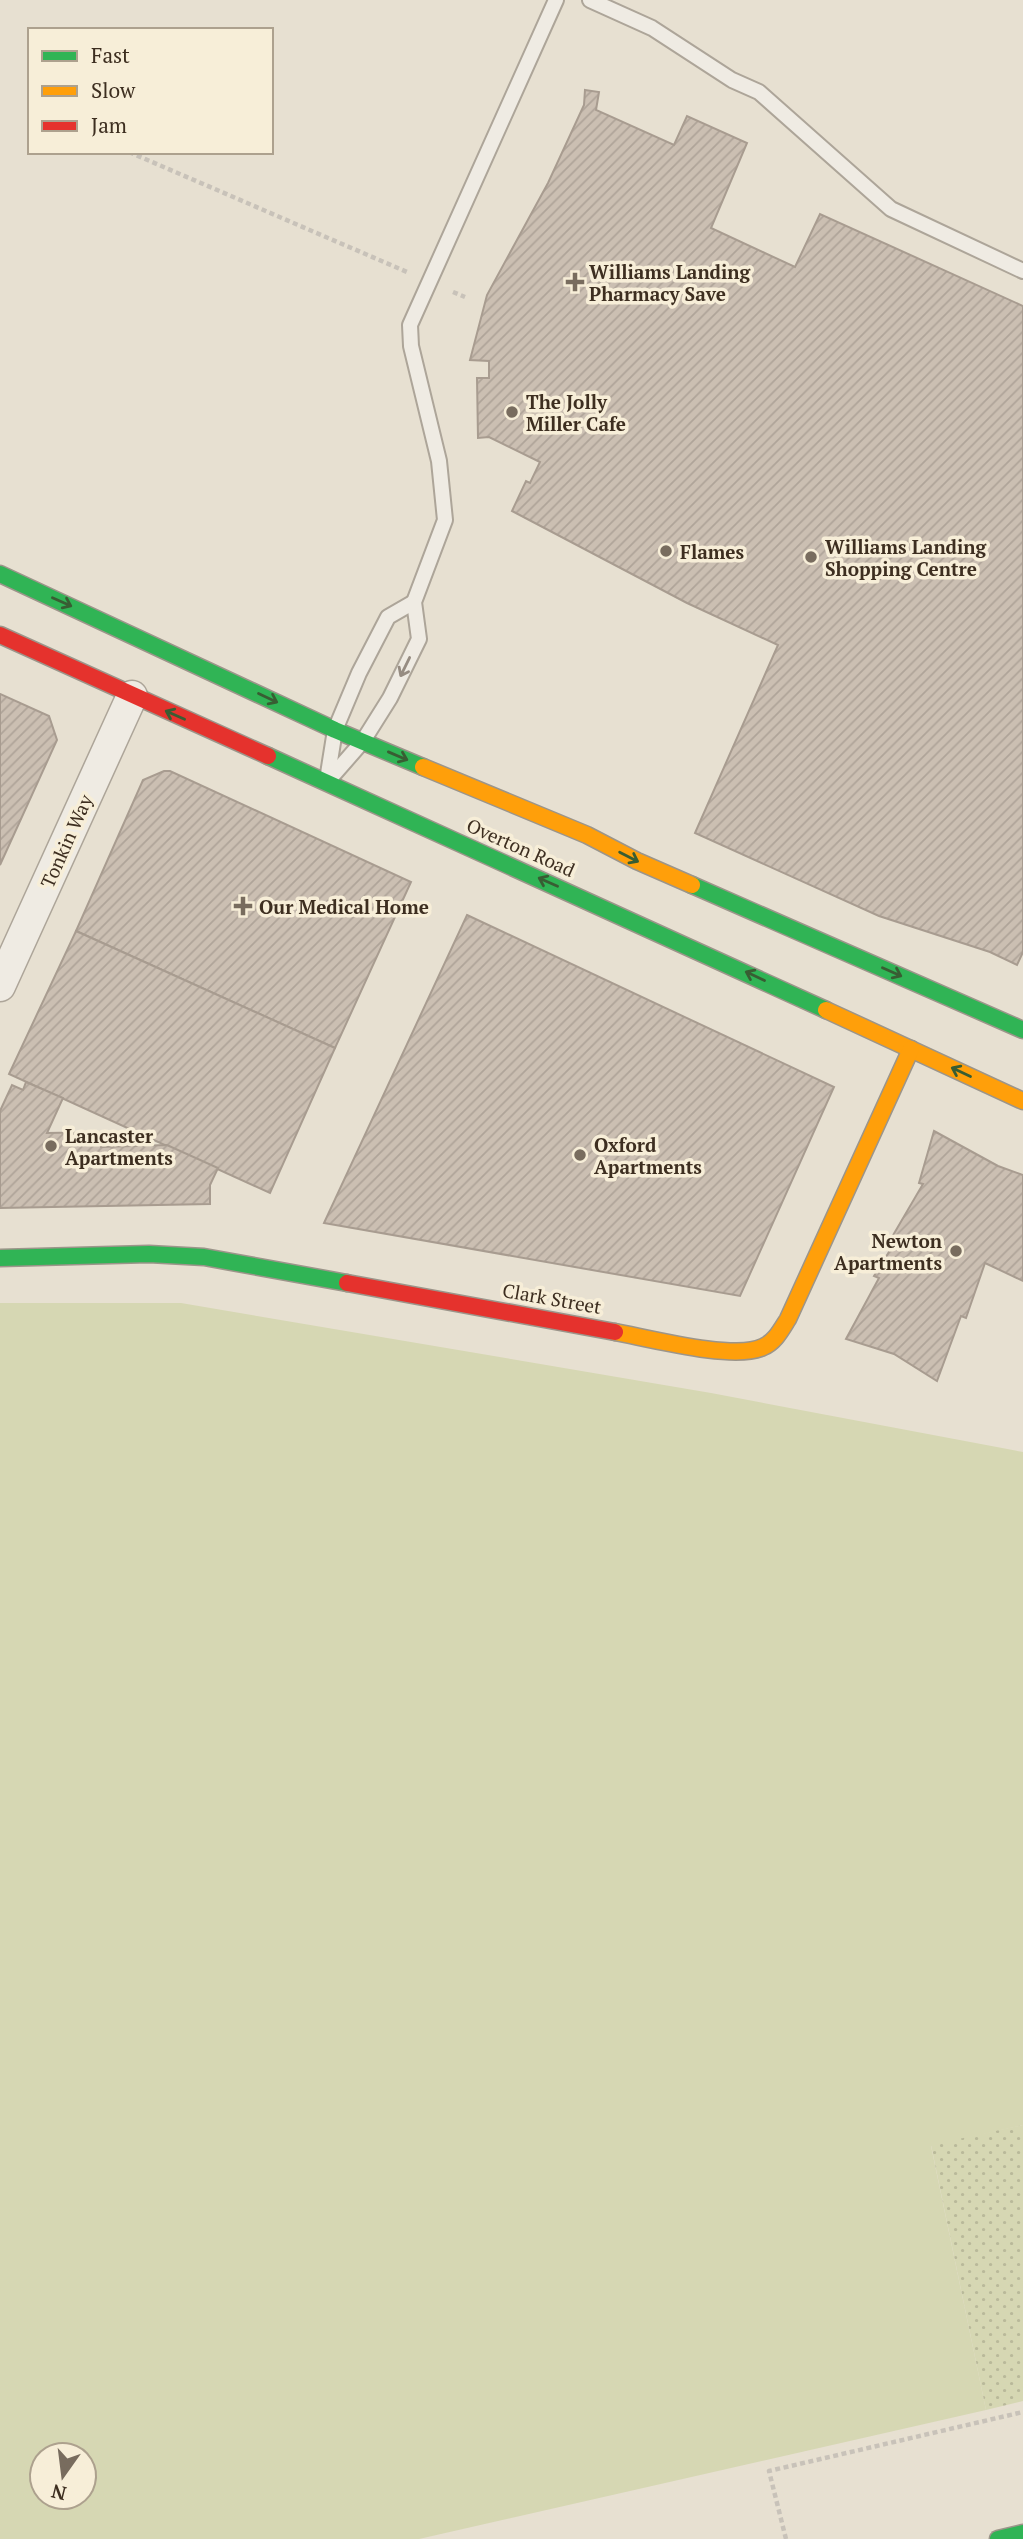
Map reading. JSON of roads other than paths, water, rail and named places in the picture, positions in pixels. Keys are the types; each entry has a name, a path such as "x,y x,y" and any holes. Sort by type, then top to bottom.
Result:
{"street":[{"name":"Overton Road","path":"0,574 335,730 587,835 637,861 1023,1030"},
{"name":"Overton Road","path":"0,635 587,899 1023,1101"},
{"name":"Tonkin Way","path":"0,986 132,696"},
{"name":"Clark Street","path":"0,1258 149,1254 204,1256 728,1352 760,1350 775,1339 788,1319 911,1049"},
{"path":"998,2539 1023,2533"}],"lane":[{"path":"327,782 363,741 390,698 419,639 414,602 445,520 439,461 411,346 410,325 556,0"},
{"path":"590,0 652,28 732,80 759,92 891,209 1023,271"},
{"path":"327,782 335,730 359,673 388,617 414,602"}],"place":[{"name":"Williams Landing Pharmacy Save","path":"575,282"},
{"name":"The Jolly Miller Cafe","path":"512,412"},
{"name":"Flames","path":"666,551"},
{"name":"Williams Landing Shopping Centre","path":"811,557"},
{"name":"Our Medical Home","path":"243,906"},
{"name":"Lancaster Apartments","path":"51,1146"},
{"name":"Oxford Apartments","path":"580,1155"},
{"name":"Newton Apartments","path":"956,1251"}]}
